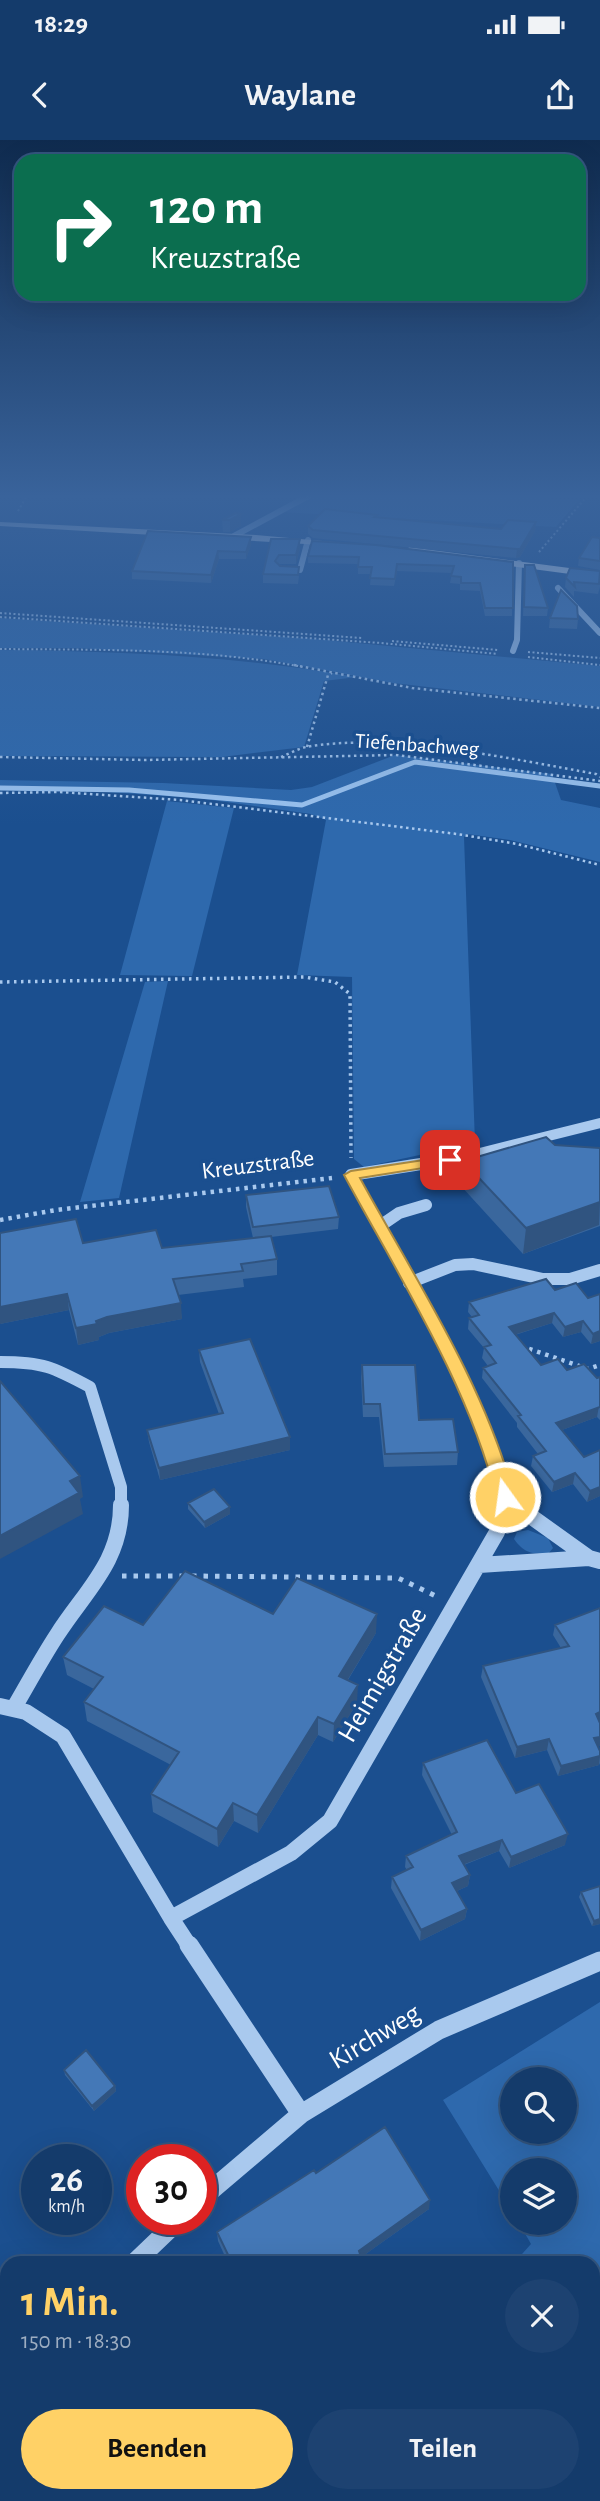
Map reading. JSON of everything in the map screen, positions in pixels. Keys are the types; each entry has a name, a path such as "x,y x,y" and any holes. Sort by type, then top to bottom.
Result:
{"street":[{"path":"510,653 517,639 518,604"},
{"path":"573,604 600,633"},
{"name":"Kreuzstraße","path":"351,1175 450,1160 600,1123"},
{"name":"Heimigstraße","path":"171,1918 291,1853 330,1821 497,1532 505,1497 497,1464 454,1365 351,1175"},
{"path":"380,1226 399,1213 426,1205"},
{"path":"410,1283 455,1265 473,1264 543,1279 570,1279 600,1269"},
{"path":"0,1362 35,1362 61,1371 90,1387 102,1417 121,1487 121,1530 101,1576 7,1706 41,1720 63,1736 171,1918 300,2114"},
{"path":"505,1497 595,1559"},
{"path":"479,1565 595,1559"},
{"name":"Kirchweg","path":"217,2185 300,2114 439,2030 600,1961"},
{"path":"141,2256 163,2235"}],"path":[{"path":"0,615 600,658"},
{"path":"0,615 256,629 510,653"},
{"path":"0,649 98,650 241,659 422,689 600,708"},
{"path":"521,657 600,665"},
{"path":"307,747 328,675 332,673"},
{"path":"281,757 287,752 307,747 403,745 491,755 600,779"},
{"name":"Tiefenbachweg","path":"0,757 232,759 396,755 600,779"},
{"path":"0,793 59,792 180,800 457,834 517,844 600,865"},
{"path":"0,982 304,977 330,979 344,985 350,994 351,1175"},
{"name":"Kreuzstraße","path":"0,1220 56,1210 351,1175"},
{"path":"515,1345 588,1369 600,1365"},
{"path":"101,1576 398,1578 455,1605"}],"shaded area":[{"path":"0,618 315,639 600,666 600,707 393,683 264,659 78,648 0,648"},
{"path":"0,650 224,659 357,677 324,681 304,747 222,757 0,756"},
{"path":"395,755 552,774 561,800 600,808 600,862 510,840 467,834 464,837 475,1143 364,1167 354,1159 352,977 297,975 326,820 311,814 197,798 76,790 0,790 0,780 163,783 291,790 312,787"},
{"path":"167,801 234,808 192,976 120,975"},
{"path":"168,981 119,1198 80,1202 145,982"},
{"path":"528,1530 548,1538 553,1548 548,1554 529,1552 518,1544 514,1539 517,1532"},
{"path":"600,2002 600,2256 520,2256 531,2244 526,2235 577,2235 577,2158 500,2158 500,2192 443,2100"}],"building":[{"path":"484,604 513,604 513,608 485,608"},
{"path":"524,604 547,604 548,608 524,607"},
{"path":"555,604 577,606 578,619 550,618"},
{"path":"546,1137 555,1145 600,1148 600,1202 526,1228 463,1161"},
{"path":"329,1186 339,1217 253,1227 246,1195"},
{"path":"76,1219 83,1243 156,1230 162,1248 271,1236 277,1259 241,1264 243,1271 173,1279 181,1303 107,1317 96,1321 97,1324 76,1328 67,1294 0,1307 0,1233"},
{"path":"546,1279 555,1290 576,1283 588,1298 600,1294 600,1331 593,1334 583,1321 565,1327 554,1313 509,1327 541,1365 558,1359 567,1370 584,1364 597,1378 600,1377 600,1407 556,1423 584,1457 600,1450 600,1487 590,1491 575,1473 554,1482 533,1456 546,1451 483,1368 496,1363 484,1347 491,1345 469,1318 479,1315 469,1302"},
{"path":"250,1339 290,1437 159,1468 147,1430 223,1413 199,1350"},
{"path":"362,1365 415,1365 419,1420 453,1419 458,1452 385,1454 380,1404 364,1404"},
{"path":"0,1381 80,1476 70,1481 79,1493 0,1536"},
{"path":"214,1489 230,1507 204,1522 188,1503"},
{"path":"185,1571 273,1614 297,1578 377,1614 339,1676 358,1685 334,1724 318,1717 257,1815 233,1803 217,1829 151,1794 179,1752 84,1702 103,1677 63,1657 104,1606 143,1625"},
{"path":"600,1608 600,1712 596,1714 600,1723 600,1737 594,1738 600,1756 561,1766 549,1739 517,1747 483,1666 569,1646 555,1625"},
{"path":"487,1740 516,1793 539,1784 568,1834 511,1857 502,1840 459,1856 470,1875 452,1883 467,1909 421,1930 392,1877 413,1867 406,1856 457,1832 423,1763"},
{"path":"600,1886 600,1919 594,1921 581,1892"},
{"path":"86,2050 115,2086 92,2106 64,2070"},
{"path":"385,2127 430,2200 359,2251 357,2256 229,2256 217,2232 314,2170 316,2173"}],"waterway":[{"path":"0,788 129,790 302,805 415,762 600,786"}],"route":[{"path":"450,1160 351,1175 454,1365 497,1464 505,1497"}]}
